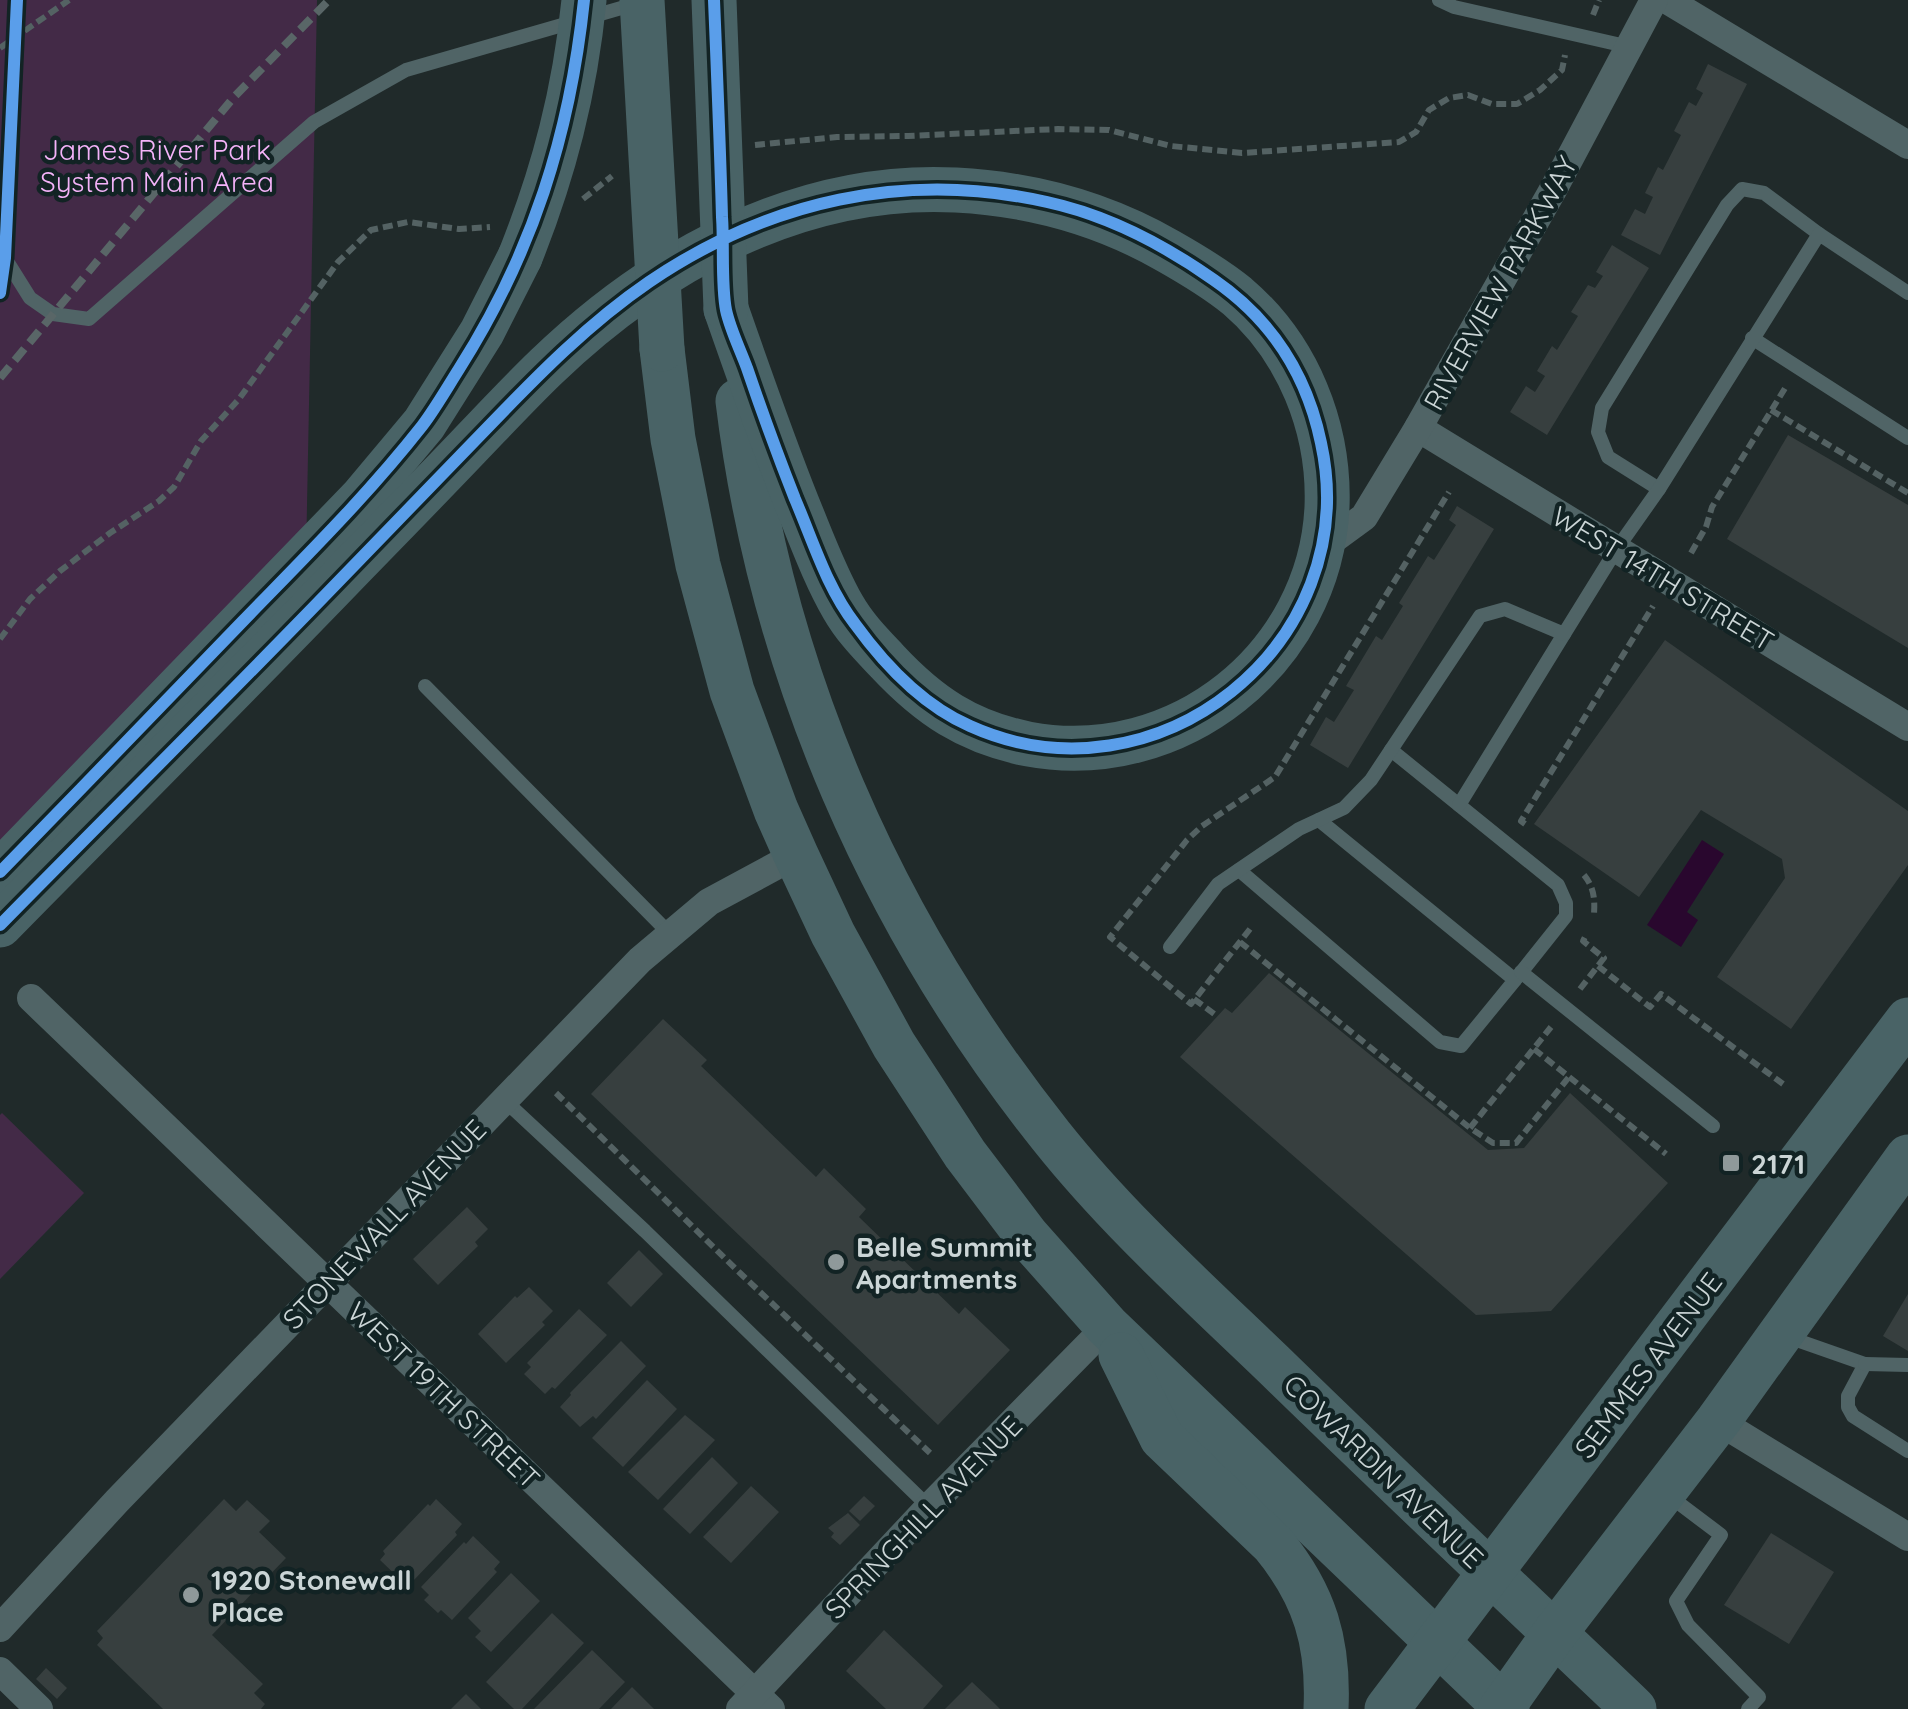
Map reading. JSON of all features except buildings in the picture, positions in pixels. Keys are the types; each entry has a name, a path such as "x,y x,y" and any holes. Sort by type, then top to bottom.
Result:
{"main road":[{"path":"0,872 362,498 424,424 482,332 520,257 542,202 573,84 584,0"},
{"path":"646,0 662,350 673,439 695,547 732,691 776,810 832,934 894,1045 965,1154 1027,1236 1107,1326 1504,1708 1554,1634 1904,1170"},
{"path":"0,925 560,354 648,282 702,250 773,218 822,202 907,189 982,191 1058,204 1136,233 1238,297 1285,349 1314,411 1324,457 1327,504 1312,587 1278,645 1260,668 1198,717 1157,736 1118,746 1080,748 1038,746 966,725 910,686 858,629 840,603 773,444 726,310 714,0"},
{"name":"COWARDIN AVENUE","path":"726,310 744,453 770,576 804,694 852,812 909,925 974,1034 1052,1138 1136,1232 1634,1709"},
{"name":"SEMMES AVENUE","path":"1388,1709 1908,1020"},
{"path":"1107,1326 1162,1438 1272,1544 1303,1586 1322,1634 1326,1709"}],"street":[{"name":"RIVERVIEW PARKWAY","path":"1322,546 1364,518 1554,188 1654,0"},
{"path":"1667,0 1908,144"},
{"name":"WEST 14TH STREET","path":"1418,428 1908,726"},
{"name":"STONEWALL AVENUE","path":"0,1628 117,1501 640,960 709,902 796,855"},
{"name":"WEST 19TH STREET","path":"31,998 755,1704"},
{"name":"SPRINGHILL AVENUE","path":"755,1704 929,1507 1107,1326"},
{"path":"1718,1420 1908,1537"},
{"path":"0,1672 38,1709"}],"lane":[{"path":"4,261 30,298 53,314 89,319 314,122 406,70 646,0"},
{"path":"1439,0 1454,7 1630,47"},
{"path":"1659,489 1608,457 1598,432 1602,408 1727,205 1742,189 1764,192 1908,293"},
{"path":"1459,806 1616,550 1659,489 1819,234"},
{"path":"1752,338 1908,438"},
{"path":"1170,947 1218,884 1299,829 1344,808 1371,780 1480,616 1504,610 1564,634"},
{"path":"425,686 669,933"},
{"path":"1238,870 1440,1042 1461,1046 1566,916 1566,903 1558,885 1390,750"},
{"path":"1319,820 1713,1126"},
{"path":"504,1100 929,1507"},
{"path":"1780,1334 1865,1364 1908,1365"},
{"path":"1865,1364 1848,1396 1848,1407 1853,1416 1908,1450"},
{"path":"1663,1491 1721,1534 1676,1601 1688,1625 1759,1697 1748,1709"}],"path":[{"path":"4,261 17,0"},
{"path":"0,48 69,0"},
{"path":"1692,554 1712,507 1787,385 1778,380"},
{"path":"1771,410 1908,493"},
{"path":"1250,929 1191,1004 1110,937 1186,840 1275,777 1449,492"},
{"path":"1536,834 1522,822 1658,597"},
{"path":"1574,866 1590,884 1595,900 1593,920"},
{"path":"1577,994 1604,958 1583,941 1588,930"},
{"path":"1240,942 1492,1143 1516,1143 1569,1076"},
{"path":"1598,966 1650,1007 1661,994 1783,1084"},
{"path":"1194,999 1217,1016"},
{"path":"1470,1128 1553,1025"},
{"path":"1534,1048 1666,1154"},
{"path":"556,1093 712,1249 930,1453"}],"green space":[{"name":"James River Park System Main Area","path":"0,0 317,0 306,556 0,872"},
{"path":"0,1115 84,1193 0,1279"}],"shaded area":[{"path":"1702,840 1724,854 1687,912 1698,920 1681,947 1647,925"}],"railway":[{"path":"0,378 234,97 329,0"}],"cycle path":[{"path":"0,293 17,0"},
{"path":"0,872 335,526 432,413 485,326 544,192 569,98 584,0"},
{"path":"0,925 585,332 649,282 694,254 741,231 839,200 890,192 942,190 994,193 1069,208 1134,232 1175,254 1253,313 1270,331 1296,372 1307,394 1321,443 1326,516 1311,584 1278,643 1232,691 1174,726 1110,745 1040,746 970,726 921,695 879,654 845,610 821,564 728,317 723,276 723,264 723,251 723,239 723,228 714,0"}],"place":[{"name":"2171","path":"1731,1163"},
{"name":"Belle Summit Apartments","path":"836,1262"},
{"name":"1920 Stonewall Place","path":"191,1595"}]}
